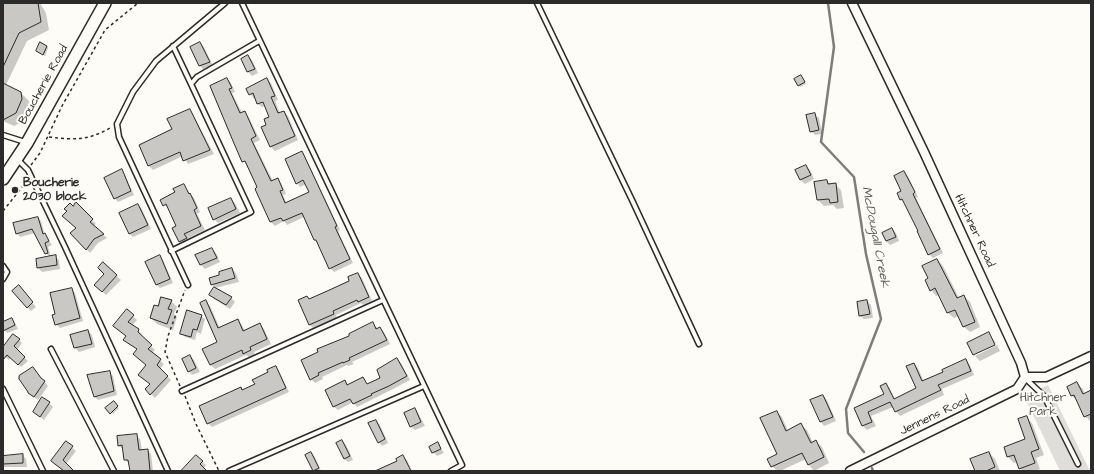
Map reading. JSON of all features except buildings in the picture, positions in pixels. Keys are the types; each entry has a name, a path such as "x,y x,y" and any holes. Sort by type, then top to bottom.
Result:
{"main road":[{"name":"Boucherie Road","path":"3,178 27,143 106,3"}],"street":[{"name":"Hitchner Road","path":"852,3 1021,363 1025,378"},
{"path":"1025,378 1046,377 1091,356"},
{"name":"Jennens Road","path":"850,471 1017,390 1025,378"}],"lane":[{"path":"188,285 119,137 117,124 133,92 156,61 225,3"},
{"path":"242,3 462,465 451,471"},
{"path":"537,3 632,200 699,344"},
{"path":"191,84 197,77 259,41"},
{"path":"171,251 251,212 173,46"},
{"path":"3,135 27,143"},
{"path":"16,158 28,170 168,471"},
{"path":"3,266 7,272 3,279"},
{"path":"182,391 383,300"},
{"path":"51,349 114,471"},
{"name":"Hitchner Road","path":"1025,378 1044,396 1078,464"},
{"path":"229,471 424,386"},
{"path":"3,389 43,471"}],"path":[{"path":"3,210 22,186 28,170 40,153 62,106 105,30 138,3"},
{"path":"48,137 74,140 97,135 117,124"},
{"path":"188,285 168,336 165,352 196,424 219,471"}],"green space":[{"name":"Hitchner Park","path":"1048,385 1090,471 1060,471 1024,396"}],"waterway":[{"name":"McDougall Creek","path":"828,3 834,47 821,142 854,177 866,254 881,319 846,409 848,433 864,452"}],"place":[{"name":"Boucherie 2030 block","path":"15,190"}]}
